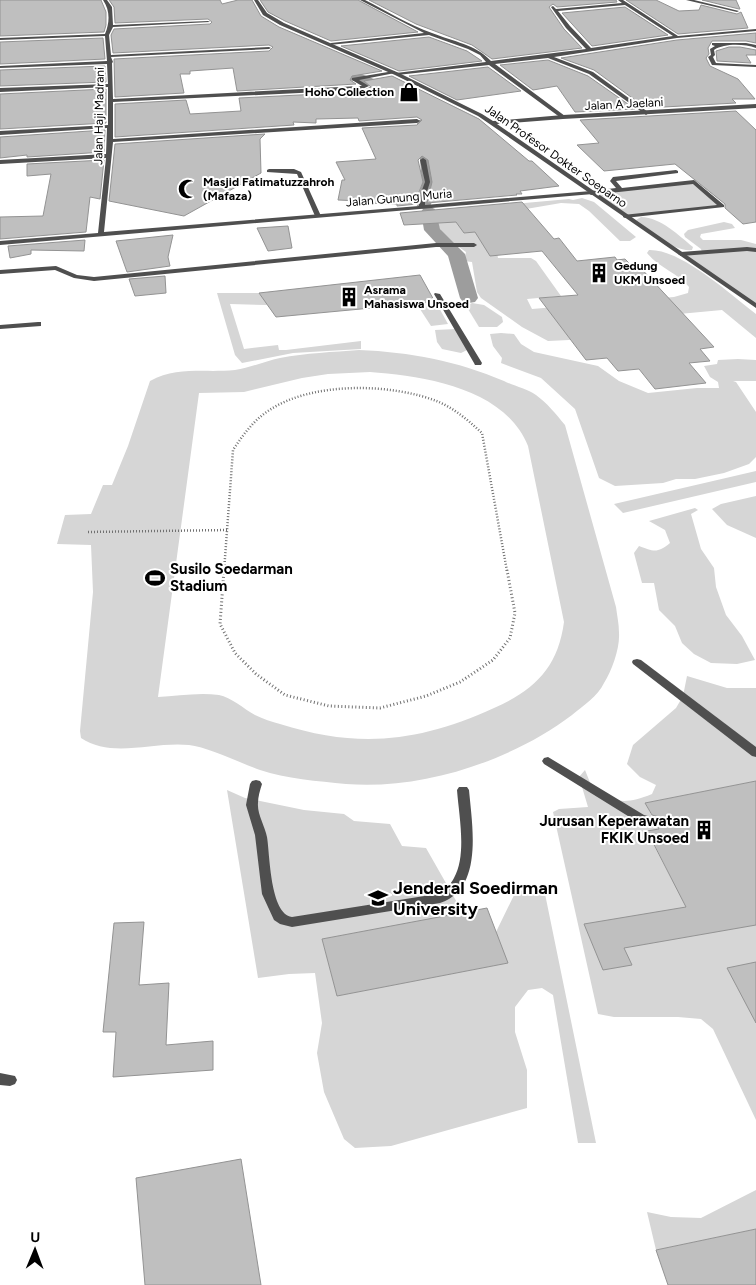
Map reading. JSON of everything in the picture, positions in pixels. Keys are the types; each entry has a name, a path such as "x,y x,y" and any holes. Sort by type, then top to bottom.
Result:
{"street":[{"path":"0,39 107,35 111,26 110,7 106,0"},
{"name":"Jalan Profesor Dokter Soeparno","path":"256,0 269,17 396,73 480,115 756,306"},
{"path":"362,0 429,34 482,54 489,62 563,117"},
{"path":"688,0 737,12"},
{"path":"590,50 568,27 554,8 622,2 677,37"},
{"path":"111,26 208,22"},
{"path":"110,101 366,86 354,80 368,76 549,56 677,37 756,30"},
{"path":"331,44 429,34"},
{"name":"Jalan Haji Madrani","path":"101,235 110,156 111,85 107,35"},
{"path":"698,35 720,45 750,45 756,47"},
{"path":"720,45 712,49 713,55 710,57 714,64 756,66"},
{"path":"0,67 269,48"},
{"path":"549,56 590,73 646,113"},
{"path":"0,90 111,85"},
{"name":"Jalan A Jaelani","path":"493,123 756,106"},
{"path":"110,141 417,120"},
{"path":"0,133 110,126"},
{"path":"0,162 110,156"},
{"path":"422,207 423,193 428,184 423,160"},
{"path":"269,171 294,171 299,173 318,216"},
{"path":"620,189 613,181 615,178 676,172"},
{"name":"Jalan Gunung Muria","path":"0,243 591,193 694,182 722,206 625,216"},
{"path":"0,272 56,268 76,277 94,279 436,245 474,245"},
{"path":"681,254 746,249 756,250"},
{"path":"437,294 478,363"},
{"path":"0,327 38,324"},
{"path":"638,662 756,753"},
{"path":"548,761 640,818 655,822"},
{"path":"256,784 252,805 261,835 268,894 278,917 284,922 440,898 449,894 458,885 466,859 464,790"}],"path":[{"path":"355,388 391,390 418,395 446,405 469,419 482,433 486,446 515,613 510,638 493,660 460,682 426,696 389,706 380,708 329,706 285,695 256,674 235,653 220,624 227,530 233,450 242,433 256,418 275,405 303,395 330,389 355,388"},
{"path":"88,532 227,530"}],"shaded area":[{"path":"695,182 721,205 625,216 591,193"},
{"path":"582,198 594,202 636,237 630,241 620,241 589,211 579,204 561,203 526,209 450,212 461,228 493,230 498,258 531,258 536,261 561,296 527,299 532,309 674,297 688,293 689,287 685,282 657,263 647,253 649,250 676,257 690,265 705,274 756,314 756,338 722,310 679,314 590,339 548,341 522,327 481,298 477,292 472,262 464,261 466,252 441,231 435,211"},
{"path":"641,217 656,220 663,224 693,247 692,250 677,248 663,240 636,220"},
{"path":"724,222 732,224 735,228 701,234 700,237 703,240 741,240 756,244 756,306 681,254 702,252 701,249 685,237 684,234 688,230"},
{"path":"217,293 263,293 267,305 230,304 244,349 278,345 279,350 286,350 361,341 361,349 293,353 242,363 235,355"},
{"path":"429,303 437,304 448,324 431,326 418,306"},
{"path":"472,303 484,305 502,317 503,322 497,327 479,327 468,309 468,305"},
{"path":"456,329 467,350 461,353 442,349 437,342 435,330"},
{"path":"490,334 514,334 521,344 534,352 598,366 619,381 648,393 697,388 719,388 718,382 710,377 704,366 717,364 718,360 756,360 756,381 733,381 736,382 756,412 756,457 749,464 724,473 695,479 676,479 663,483 615,486 599,478 575,409 541,378 501,363 502,358 493,346"},
{"path":"359,350 415,355 451,363 486,374 536,395 548,405 565,425 618,620 619,639 617,652 610,672 601,688 572,715 548,731 494,759 435,777 375,785 346,784 280,776 197,746 176,744 120,748 93,744 81,738 80,731 93,592 91,545 57,544 65,515 91,514 103,485 112,485 128,446 150,381 171,373 235,370 290,356","holes":["370,372 438,382 482,398 501,411 517,426 528,446 564,622 561,638 550,664 533,685 509,701 494,708 440,728 414,735 388,738 336,737 309,732 261,718 224,696 219,695 196,694 158,697 199,393 244,392 302,378 328,374"]},
{"path":"756,471 756,482 623,513 614,504"},
{"path":"756,496 756,538 727,525 712,509 721,504"},
{"path":"695,508 698,510 691,514 701,549 714,568 716,587 726,615 742,636 755,660 737,664 711,663 694,654 682,643 675,626 659,610 654,583 642,583 634,553 639,546 658,550 670,543 665,530 649,521"},
{"path":"687,676 727,688 756,688 756,781 645,803 659,829 647,832 672,880 756,865 756,1120 713,1029 701,1019 614,1017 598,1014 553,812 559,809 588,807 579,777 585,770 595,795 630,801 652,794 656,785 640,777 627,764 633,745 676,708 683,696"},
{"path":"227,790 245,798 304,810 344,814 354,821 390,824 402,846 426,848 463,913 322,939 337,996 507,963 496,932 516,891 544,889 596,1143 578,1143 553,995 542,988 528,990 515,1007 515,1032 527,1070 527,1108 391,1146 355,1148 344,1139 324,1092 317,1053 322,1023 315,973 258,978"},
{"path":"756,1190 756,1229 656,1250 647,1212 671,1217 701,1218"}],"building":[{"path":"0,0 101,0 106,12 106,25 104,32 0,36"},
{"path":"109,0 220,0 222,4 238,0 252,0 261,16 279,27 382,71 352,76 350,80 356,84 237,91 233,68 190,71 190,74 180,74 184,93 115,97 114,59 269,51 273,47 269,45 113,53 111,35 114,29 210,24 212,22 208,19 115,23 114,7"},
{"path":"260,0 358,0 418,32 331,41 268,12"},
{"path":"369,0 616,0 617,2 557,7 553,4 549,7 564,29 582,48 492,59 472,45 416,24"},
{"path":"626,0 656,0 679,11 699,10 701,5 737,14 741,12 748,28 678,34"},
{"path":"702,0 736,0 740,9 739,9"},
{"path":"625,7 668,35 592,46 562,13"},
{"path":"756,33 756,43 746,41 712,41 708,48 709,54 706,58 710,66 738,79 755,99 732,99 736,103 646,108 594,70 561,58 677,40"},
{"path":"429,37 467,51 482,61 399,71 341,46"},
{"path":"103,38 105,59 0,64 0,42"},
{"path":"729,47 756,50 756,55 746,55 751,63 717,61 716,51"},
{"path":"548,60 588,76 635,109 575,112 557,86 533,90 500,65"},
{"path":"105,66 106,82 0,86 0,70"},
{"path":"488,67 521,91 457,100 409,76"},
{"path":"392,76 479,119 529,161 532,161 559,186 520,191 522,194 517,195 427,203 432,182 428,160 422,156 418,160 423,182 417,197 417,204 397,206 397,204 338,200 342,180 345,180 336,162 376,159 362,128 417,125 422,120 417,117 359,121 358,118 316,119 316,123 293,122 294,125 115,137 115,104 186,100 190,114 241,111 239,98 360,92 371,87 364,81"},
{"path":"106,89 106,123 0,129 0,94"},
{"path":"736,111 756,130 756,222 743,224 725,208 725,204 675,164 604,171 577,145 599,143 580,120"},
{"path":"105,130 104,152 0,158 0,137"},
{"path":"265,134 260,139 261,173 184,216 109,201 115,144"},
{"path":"104,160 100,199 90,197 86,232 0,239 0,217 43,216 51,174 27,176 27,164"},
{"path":"522,202 554,239 559,238 577,261 615,257 617,260 625,259 630,264 637,264 714,347 700,349 710,361 689,363 706,383 655,389 639,369 618,371 607,358 586,360 539,298 578,295 542,251 490,256 475,232 464,233 456,222 404,225 400,213"},
{"path":"288,226 292,248 268,251 257,228"},
{"path":"173,235 168,257 170,266 127,272 116,241"},
{"path":"85,240 84,251 31,250 31,254 10,258 8,246"},
{"name":"Asrama Mahasiswa Unsoed","path":"420,275 435,302 276,317 259,293"},
{"path":"165,276 166,293 135,296 129,279"},
{"path":"756,781 756,925 624,948 632,965 603,970 584,924 686,907 647,831 659,829 658,827 663,821 659,817 652,815 645,803"},
{"path":"487,908 508,963 337,996 322,939"},
{"path":"144,922 139,985 169,983 166,1045 213,1041 213,1070 113,1077 116,1032 103,1032 114,923"},
{"path":"756,962 756,1023 727,968"},
{"path":"241,1159 261,1285 145,1285 136,1178"},
{"path":"756,1229 756,1285 668,1285 656,1250"}],"waterway":[{"path":"316,74 359,77 401,95"},
{"path":"424,123 430,184 424,204"},
{"path":"429,212 432,230 456,254 469,298"}],"place":[{"name":"Hoho Collection","path":"409,92"},
{"name":"Masjid Fatimatuzzahroh (Mafaza)","path":"188,189"},
{"name":"Gedung UKM Unsoed","path":"599,273"},
{"name":"Asrama Mahasiswa Unsoed","path":"349,297"},
{"name":"Susilo Soedarman Stadium","path":"155,578"},
{"name":"Jurusan Keperawatan FKIK Unsoed","path":"704,830"},
{"name":"Jenderal Soedirman University","path":"378,898"}]}
